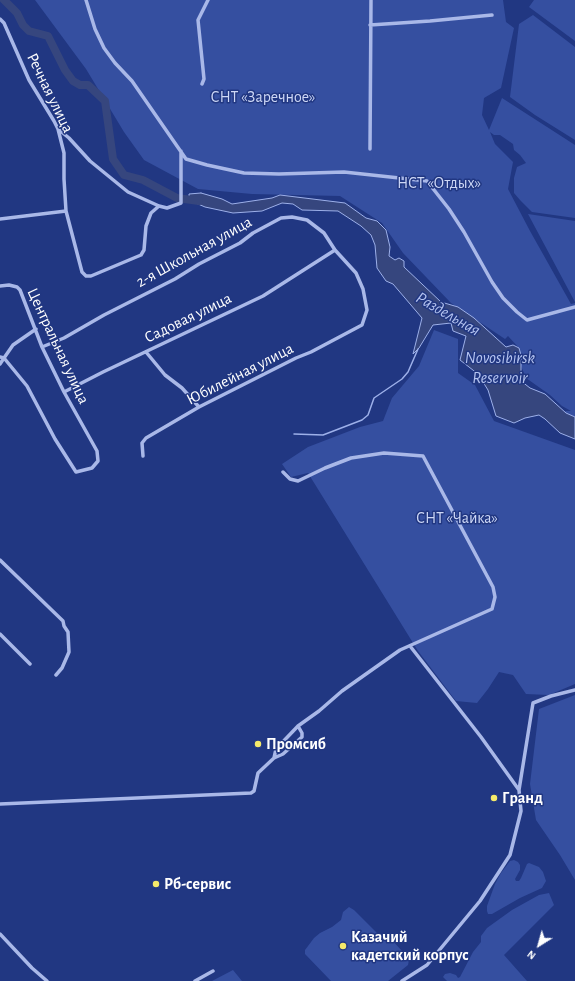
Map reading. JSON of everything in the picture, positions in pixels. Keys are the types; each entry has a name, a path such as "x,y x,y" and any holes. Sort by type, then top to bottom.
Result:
{"street":[{"path":"86,0 95,29 104,48 115,63 132,81 186,159 244,173 279,174 344,172 428,181 464,232 492,282 503,298 517,312 527,320 575,307"},
{"path":"202,84 204,79 198,20 208,0"},
{"path":"370,149 371,0"},
{"path":"370,25 492,15"},
{"name":"Речная улица","path":"0,19 4,23 29,80 58,129 64,152 66,211 82,272 86,276 91,276 141,255 144,250 146,226 151,212 159,206"},
{"path":"58,129 69,138 90,162 128,192 167,208 181,203 181,151"},
{"path":"0,219 66,211"},
{"name":"2-я Школьная улица","path":"42,347 64,338 104,315 175,279 199,264 240,243 252,233 281,218 292,217 307,220 324,233 335,250 356,273 363,289 367,310 362,324"},
{"name":"Садовая улица","path":"64,392 263,296 335,250"},
{"name":"Центральная улица","path":"0,286 9,285 17,287 20,290 42,347 64,392 97,451 98,461 92,468 76,472 55,439 27,386 2,357"},
{"name":"Юбилейная улица","path":"143,456 142,443 146,438 199,407 296,358 311,352 362,324"},
{"path":"0,364 2,357 13,345 36,329"},
{"path":"146,352 165,375 182,388 199,407"},
{"path":"274,758 276,749 298,726 361,677 400,650 492,609 495,597 493,586 423,456 384,453 351,458 298,481 290,479 283,472"},
{"path":"0,560 63,621 68,632 69,652 62,668 56,675"},
{"path":"0,634 30,664"},
{"path":"410,646 519,790"},
{"path":"402,981 427,965 480,901 510,855 521,811 519,790 533,703 551,696 575,690"},
{"path":"0,804 250,793 254,791 258,774 274,758 282,754 302,737 302,732 298,726"},
{"path":"0,934 32,968 47,981"},
{"path":"195,981 213,971"}],"green space":[{"path":"35,0 503,0 506,22 514,28 501,88 484,98 482,115 489,130 502,98 575,145 575,218 532,212 520,200 514,193 514,178 517,167 526,163 514,150 513,144 500,135 494,135 490,132 495,144 513,162 508,189 571,304 575,303 575,417 566,413 565,411 571,411 562,406 550,395 526,378 521,366 521,355 519,348 508,336 505,339 451,303 403,253 382,223 340,196 252,194 198,189 144,160 124,132 86,69"},
{"path":"534,0 575,0 575,41 529,7"},
{"path":"533,15 575,47 575,140 535,115 510,97 519,24"},
{"path":"528,214 575,221 575,302"},
{"name":"СНТ «Чайка»","path":"434,330 458,339 458,373 475,385 494,421 575,450 575,684 549,695 526,694 513,675 499,672 477,703 456,701 418,651 308,473 291,477 282,464 308,447 360,427 383,421 392,398 419,366"},
{"path":"575,695 575,880 536,820 530,784 539,709"},
{"path":"514,860 520,865 520,870 515,879 516,881 519,881 527,864 529,863 539,867 543,872 546,881 542,888 520,898 492,914 488,914 487,906 495,884 510,861"},
{"path":"549,893 554,905 504,955 527,981 447,981 443,977 445,974 450,973 456,975 458,978 460,977 473,952 481,942 481,936 487,928 512,910 539,895"},
{"name":"Казачий кадетский корпус","path":"349,907 354,910 377,933 392,940 409,960 408,965 388,981 331,981 305,954 305,950 314,938 341,920 343,912"},
{"path":"233,970 242,981 212,981"}],"water":[{"name":"Novosibirsk Reservoir","path":"201,193 222,199 232,204 272,198 280,195 345,203 366,218 377,221 386,230 390,247 389,256 395,260 399,258 404,261 404,267 441,302 458,307 474,318 506,347 513,345 519,348 521,355 521,381 530,388 545,394 566,413 575,417 575,439 560,433 539,415 525,418 514,423 496,416 488,390 478,374 460,360 466,336 453,331 451,323 433,325 419,348 413,354 422,318 393,284 386,281 377,268 375,245 371,235 361,226 338,211 302,210 293,204 282,203 262,211 233,213 205,207 189,200 189,194"}],"waterway":[{"name":"Раздельная","path":"4,0 17,13 23,25 29,31 48,36 65,70 73,81 80,85 88,85 105,101 113,159 124,175 143,180 177,198 199,201"},
{"path":"294,434 323,435 362,420 368,415 374,398 402,379 408,372 418,349"}],"place":[{"name":"Промсиб","path":"258,744"},
{"name":"Гранд","path":"494,798"},
{"name":"Рб-сервис","path":"156,884"},
{"name":"Казачий кадетский корпус","path":"343,946"}],"park label":[{"name":"СНТ «Заречное»","path":"263,97"},
{"name":"НСТ «Отдых»","path":"439,183"}]}
